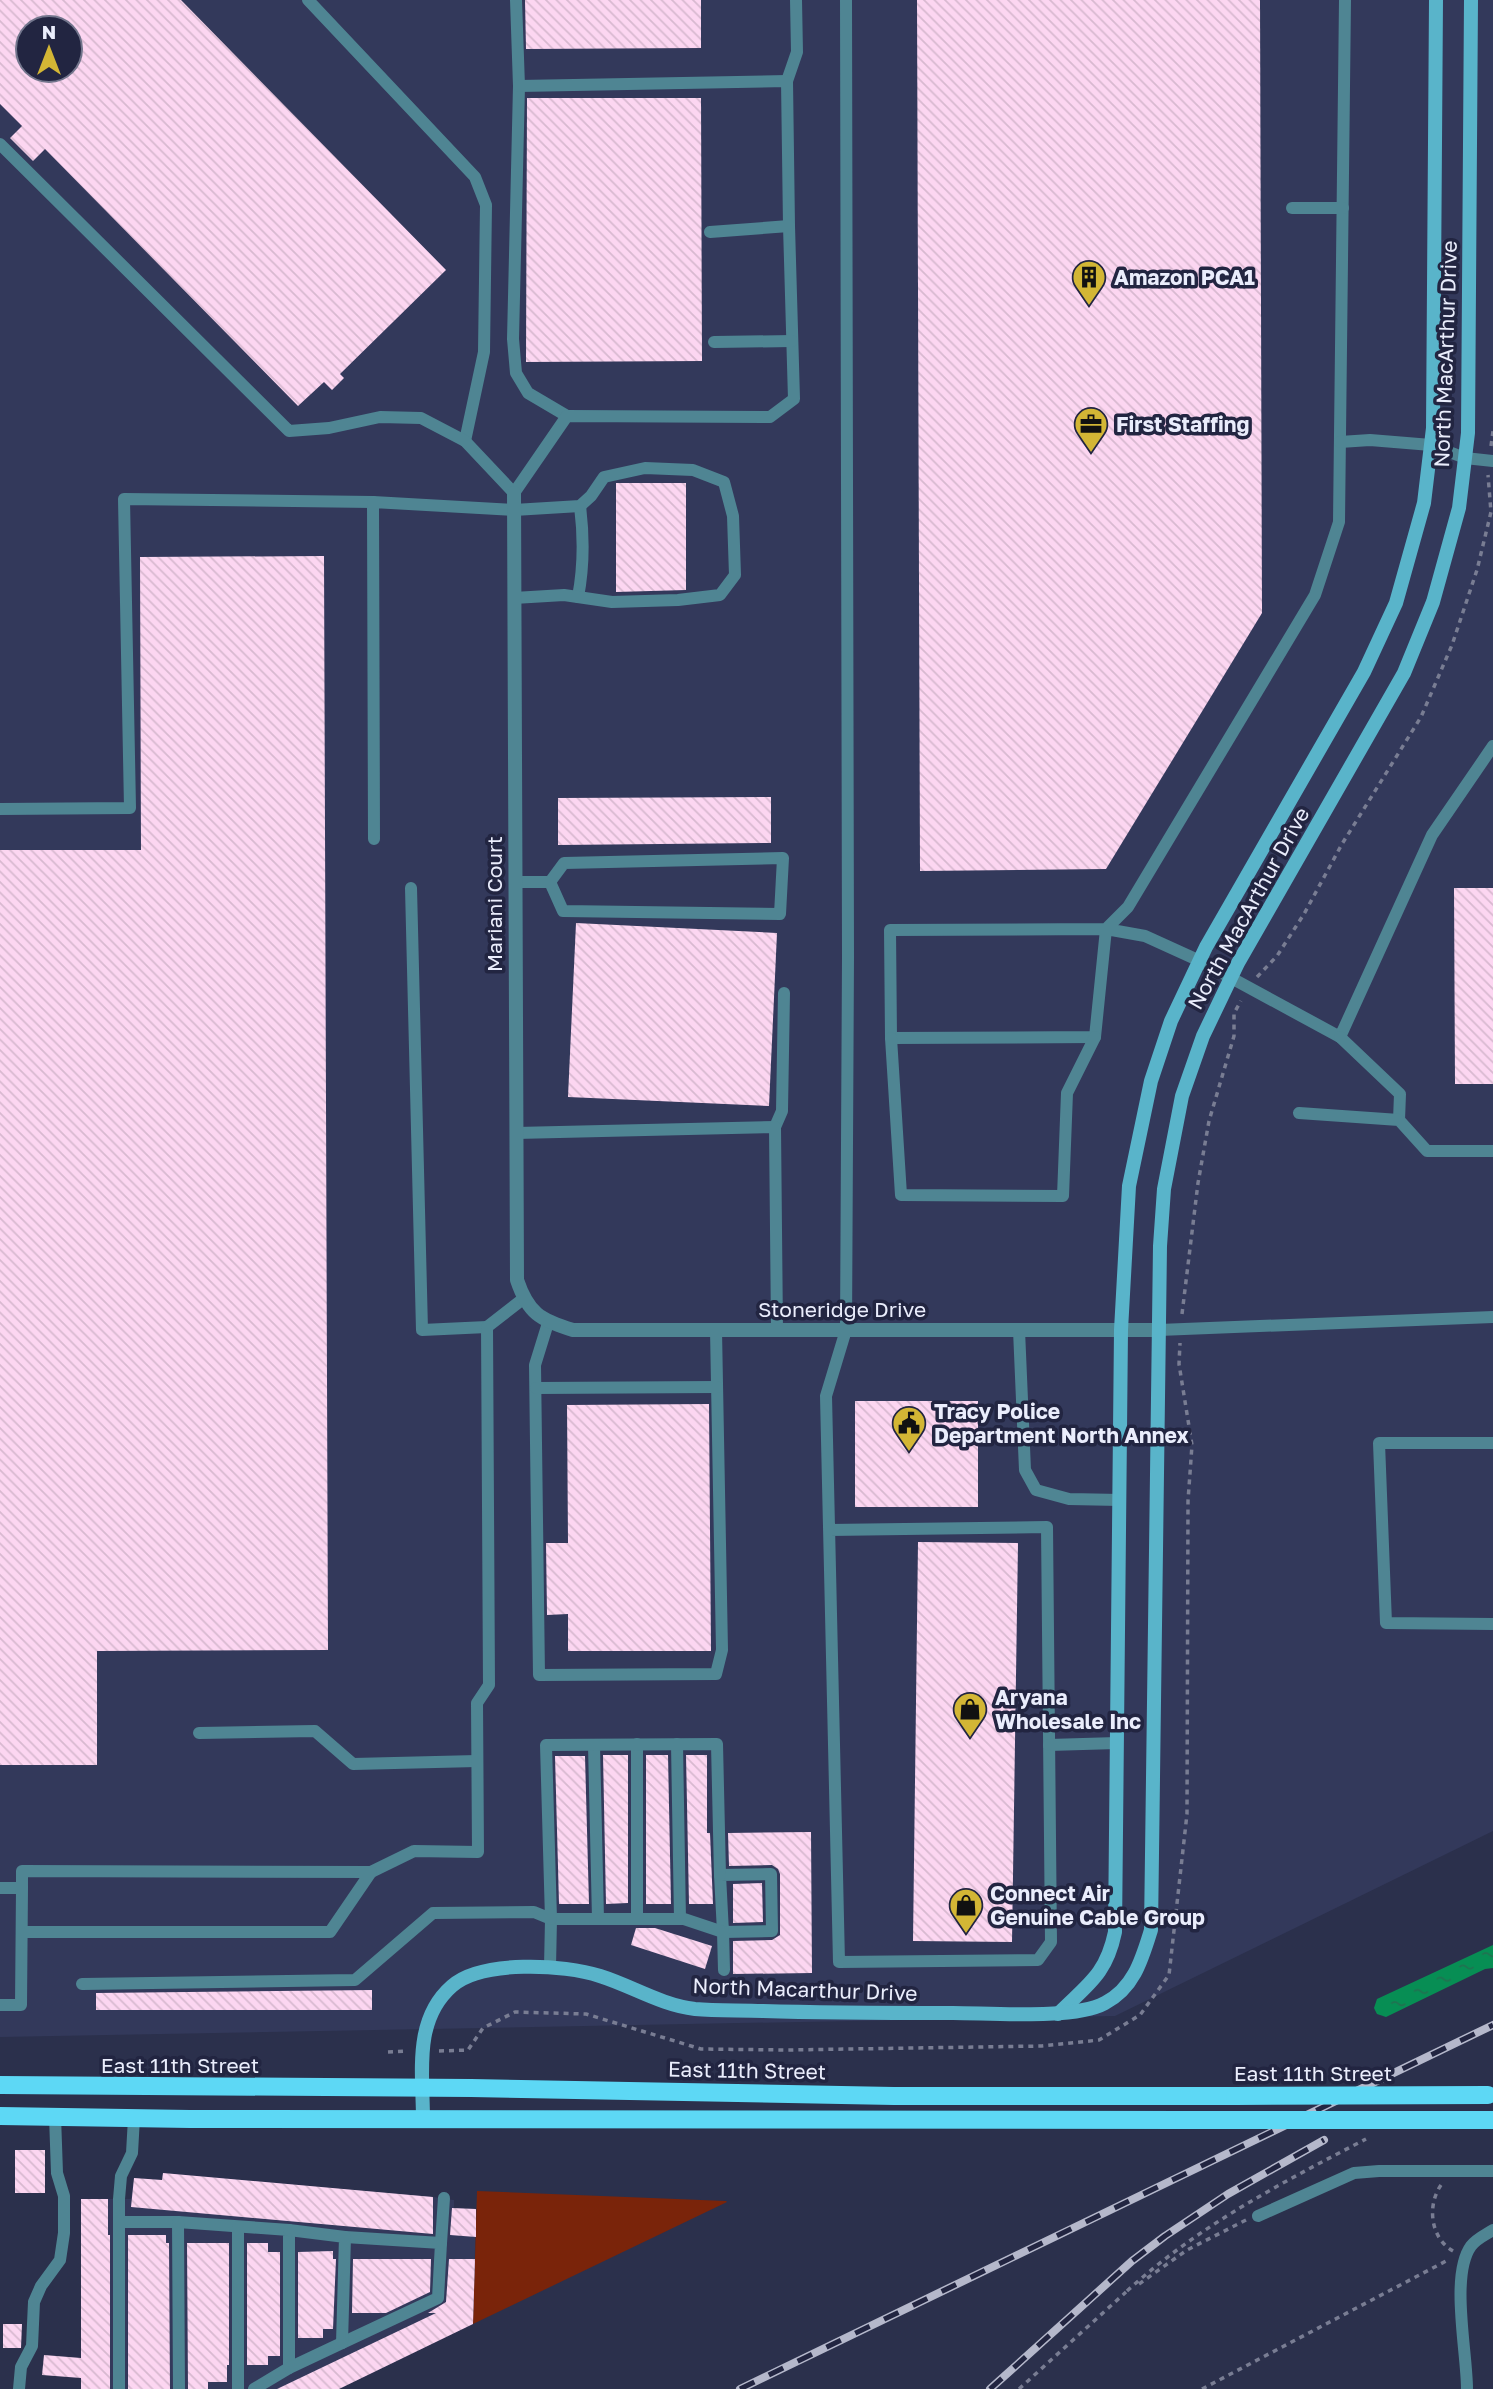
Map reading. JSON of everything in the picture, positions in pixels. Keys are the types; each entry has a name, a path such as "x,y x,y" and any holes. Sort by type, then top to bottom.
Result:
{"main road":[{"name":"North MacArthur Drive","path":"1058,2014 1100,1972 1110,1954 1115,1931 1121,1330 1129,1186 1148,1094 1171,1021 1200,961 1370,661 1396,603 1424,503 1433,414 1436,0"},
{"name":"North MacArthur Drive","path":"1058,2014 1097,2007 1121,1993 1139,1969 1151,1930 1160,1246 1164,1189 1182,1096 1203,1036 1231,976 1404,673 1437,588 1459,508 1468,433 1471,0"},
{"name":"North Macarthur Drive","path":"423,2120 424,2031 435,2005 453,1985 471,1974 496,1969 550,1967 598,1975 670,2004 694,2009 813,2013 1058,2014"},
{"name":"East 11th Street","path":"0,2085 921,2096 1490,2095"},
{"path":"0,2116 423,2120 1493,2120"}],"street":[{"name":"Mariani Court","path":"514,493 517,1280 527,1305"},
{"name":"Stoneridge Drive","path":"527,1305 548,1323 573,1330 1158,1330"}],"lane":[{"path":"308,0 475,177 486,205 484,352 465,441"},
{"path":"516,0 519,86 513,340 516,373 528,393 567,416 770,417 794,399 787,81 797,52 796,0"},
{"path":"829,1530 1047,1527 1051,1942 1038,1960 838,1962 826,1396 846,1330 846,0"},
{"path":"1345,0 1339,522 1315,595 1128,907 1106,929 1095,1037 1067,1093 1063,1196 901,1195 891,1038 890,930 1106,929 1145,936 1231,976 1340,1037 1401,1094 1399,1119 1427,1152 1493,1152"},
{"path":"519,86 787,81"},
{"path":"0,144 289,431 329,428 380,417 421,418 465,441 514,493 567,416"},
{"path":"1292,208 1343,208"},
{"path":"710,232 789,226"},
{"path":"714,342 792,341"},
{"path":"1340,442 1370,440 1431,445 1465,458 1493,461"},
{"path":"0,809 130,808 124,499 373,502 514,510 580,506 604,477 645,468 693,470 724,482 733,516 735,575 720,595 678,600 612,602 564,595 514,598"},
{"path":"373,502 374,839"},
{"path":"578,597 583,570 584,540 580,506"},
{"path":"1340,1037 1432,835 1493,746"},
{"path":"783,858 780,914 563,911 550,882 564,863 783,858"},
{"path":"515,883 550,882"},
{"path":"411,888 422,1330 487,1327 527,1305"},
{"path":"777,1330 775,1127 782,1111 784,993"},
{"path":"891,1038 1095,1037"},
{"path":"1299,1113 1399,1119"},
{"path":"516,1133 775,1127"},
{"path":"1158,1330 1493,1317"},
{"path":"548,1323 536,1365 539,1675 716,1674 722,1650 716,1330"},
{"path":"0,2006 21,2005 22,1871 371,1872 414,1852 478,1852 477,1703 489,1685 487,1327"},
{"path":"1019,1330 1026,1471 1036,1490 1069,1499 1120,1500"},
{"path":"536,1388 717,1387"},
{"path":"1493,1443 1379,1443 1386,1623 1493,1624"},
{"path":"198,1733 315,1731 353,1764 477,1761"},
{"path":"1049,1745 1118,1743"},
{"path":"637,1744 637,1919"},
{"path":"677,1744 680,1919"},
{"path":"550,1967 546,1745 717,1744 724,1970"},
{"path":"594,1745 598,1919"},
{"path":"22,1932 330,1931 371,1872"},
{"path":"82,1984 355,1980 433,1913 534,1912 551,1919 680,1919 723,1931 772,1931 771,1874 720,1875"},
{"path":"0,1888 22,1888"},
{"path":"19,2389 21,2367 32,2346 34,2302 41,2286 60,2260 64,2233 64,2196 57,2173 55,2116"},
{"path":"119,2389 121,2176 132,2153 134,2118"},
{"path":"1258,2216 1354,2173 1493,2171"},
{"path":"254,2389 289,2368 438,2298 443,2198"},
{"path":"119,2222 178,2222 441,2243"},
{"path":"178,2222 179,2389"},
{"path":"238,2227 238,2389"},
{"path":"289,2230 289,2368"},
{"path":"1467,2389 1460,2288 1464,2257 1475,2241 1493,2230"},
{"path":"342,2343 345,2237"}],"path":[{"path":"1019,2389 1152,2269 1201,2231 1262,2193 1371,2136"},
{"path":"1454,2171 1435,2193 1432,2212 1440,2239 1448,2249 1464,2257"},
{"path":"1127,2291 1187,2250 1258,2216"},
{"path":"1202,2389 1440,2263 1464,2257"}],"shaded area":[{"path":"0,0 1493,0 1493,1831 1115,2016 0,2037"},
{"path":"163,2173 433,2197 454,2200 454,2208 476,2209 473,2324 339,2389 81,2389 81,2199 131,2199 134,2178 162,2180"},
{"path":"477,2191 726,2201 727,2202 473,2324"}],"water":[{"path":"1493,1945 1493,1968 1485,1969 1386,2017 1377,2014 1374,2008 1377,1999"}],"building":[{"path":"0,0 181,0 446,270 340,374 344,378 332,390 324,382 298,406 45,149 33,161 10,138 22,126 0,104"},
{"path":"525,0 701,0 701,48 526,49"},
{"name":"Amazon PCA1","path":"917,0 1260,0 1262,613 1106,869 920,871"},
{"path":"527,98 701,98 702,361 526,362"},
{"path":"616,483 686,483 686,590 616,592"},
{"path":"324,556 328,1650 97,1651 97,1765 0,1765 0,850 141,850 140,557"},
{"path":"771,797 771,843 558,845 558,798"},
{"path":"1454,888 1493,888 1493,1084 1455,1084"},
{"path":"576,923 777,933 769,1106 568,1097"},
{"path":"855,1401 978,1401 978,1507 855,1507"},
{"path":"709,1404 711,1651 568,1651 568,1614 547,1615 546,1543 568,1543 567,1405"},
{"path":"918,1542 1018,1543 1012,1942 913,1941"},
{"path":"603,1755 628,1755 628,1903 606,1904"},
{"path":"646,1755 668,1755 671,1904 646,1904"},
{"path":"686,1755 707,1755 707,1833 710,1833 713,1904 689,1904"},
{"path":"555,1756 585,1756 589,1904 559,1904"},
{"path":"811,1832 812,1973 733,1974 733,1941 772,1940 780,1935 780,1874 772,1865 729,1866 728,1833"},
{"path":"762,1883 763,1922 733,1923 733,1884"},
{"path":"636,1928 655,1928 712,1946 705,1969 631,1945"},
{"path":"372,1990 372,2010 96,2010 96,1993"},
{"path":"15,2150 45,2150 45,2193 15,2193"},
{"path":"163,2173 433,2197 433,2234 131,2207 134,2178 162,2180"},
{"path":"81,2199 108,2199 110,2389 81,2389 81,2378 42,2375 44,2355 81,2358"},
{"path":"452,2208 476,2209 476,2237 450,2235"},
{"path":"128,2235 166,2235 166,2243 169,2243 170,2389 128,2389"},
{"path":"187,2243 229,2243 227,2382 208,2382 208,2389 188,2389"},
{"path":"247,2243 268,2243 268,2252 280,2252 280,2356 268,2356 268,2365 247,2365"},
{"path":"333,2251 333,2259 336,2259 333,2329 323,2329 323,2338 298,2338 298,2252"},
{"path":"353,2259 431,2259 430,2292 386,2313 352,2313"},
{"path":"449,2259 475,2259 473,2324 339,2389 277,2389 436,2313 428,2313 446,2302"},
{"path":"3,2324 22,2324 21,2348 3,2348"}],"railway":[{"path":"740,2389 1493,2025"},
{"path":"990,2389 1132,2261 1165,2236 1228,2194 1324,2140"}],"place":[{"name":"Amazon PCA1","path":"1089,307"},
{"name":"First Staffing","path":"1091,454"},
{"name":"Tracy Police Department North Annex","path":"909,1453"},
{"name":"Aryana Wholesale Inc","path":"970,1739"},
{"name":"Connect Air Genuine Cable Group","path":"966,1935"}]}
